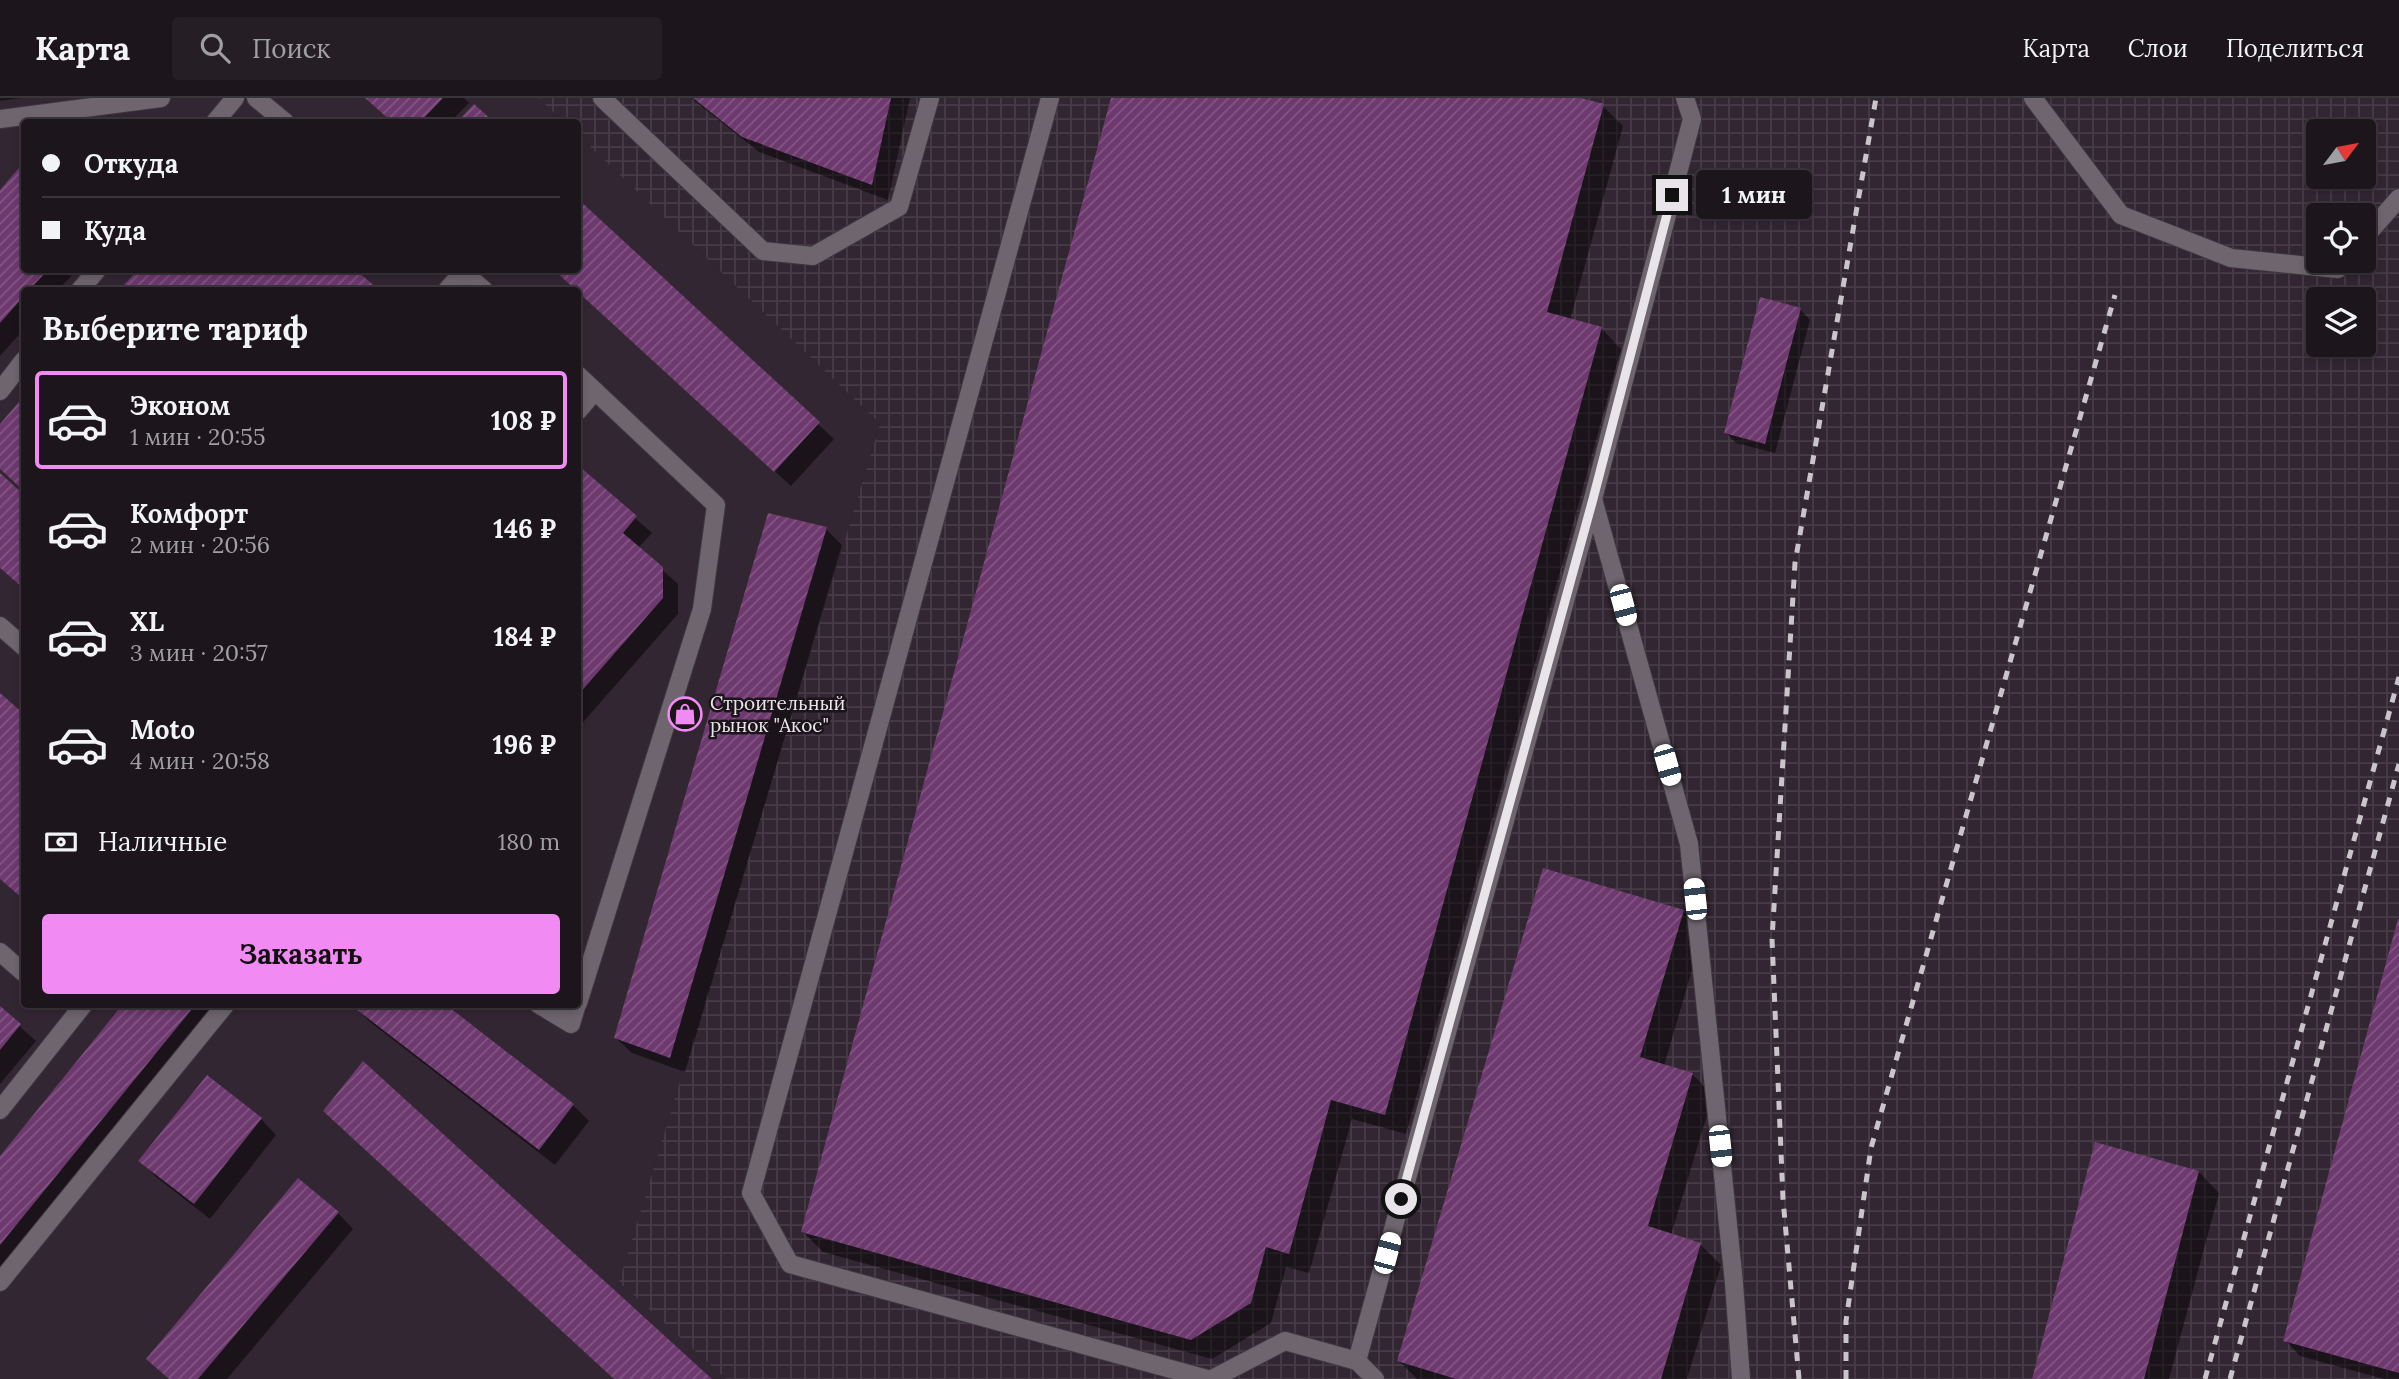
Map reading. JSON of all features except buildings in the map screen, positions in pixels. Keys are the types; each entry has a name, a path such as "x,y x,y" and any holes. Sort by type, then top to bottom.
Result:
{"lane":[{"path":"0,119 160,98"},
{"path":"218,119 235,98"},
{"path":"256,98 281,119"},
{"path":"602,98 763,251 813,256 899,207 930,98"},
{"path":"1050,98 751,1193 790,1264 1210,1379 1285,1340 1357,1361 1374,1379"},
{"path":"1357,1361 1593,499 1692,119 1685,98"},
{"path":"2034,98 2121,215 2231,257 2306,265"},
{"path":"2376,224 2399,198"},
{"path":"83,287 94,273"},
{"path":"465,273 481,287"},
{"path":"0,391 21,364"},
{"path":"581,378 716,505 702,609 581,991"},
{"path":"581,407 595,391"},
{"path":"1593,499 1689,844 1734,1283 1741,1379"},
{"path":"0,626 21,644"},
{"path":"0,952 21,970"},
{"path":"0,1282 223,1008"},
{"path":"544,1008 571,1024 576,1008"},
{"path":"0,1110 79,1011"}],"shaded area":[{"name":"Строительный рынок \"Акос\"","path":"0,98 538,98 561,119 21,119 21,273 581,273 581,138 880,424 619,1282 726,1379 0,1379"},
{"path":"538,98 2399,98 2399,1379 726,1379 619,1282 880,424 581,138 581,119 561,119"}],"railway":[{"path":"1799,1379 1783,1199 1772,939 1795,563 1876,98"},
{"path":"1846,1379 1846,1321 1871,1148 2115,295"},
{"path":"2205,1379 2399,677"},
{"path":"2230,1379 2399,764"}],"place":[{"name":"Строительный рынок \"Акос\"","path":"685,714"}],"route":[{"path":"1401,1199 1593,499 1672,195"}]}
